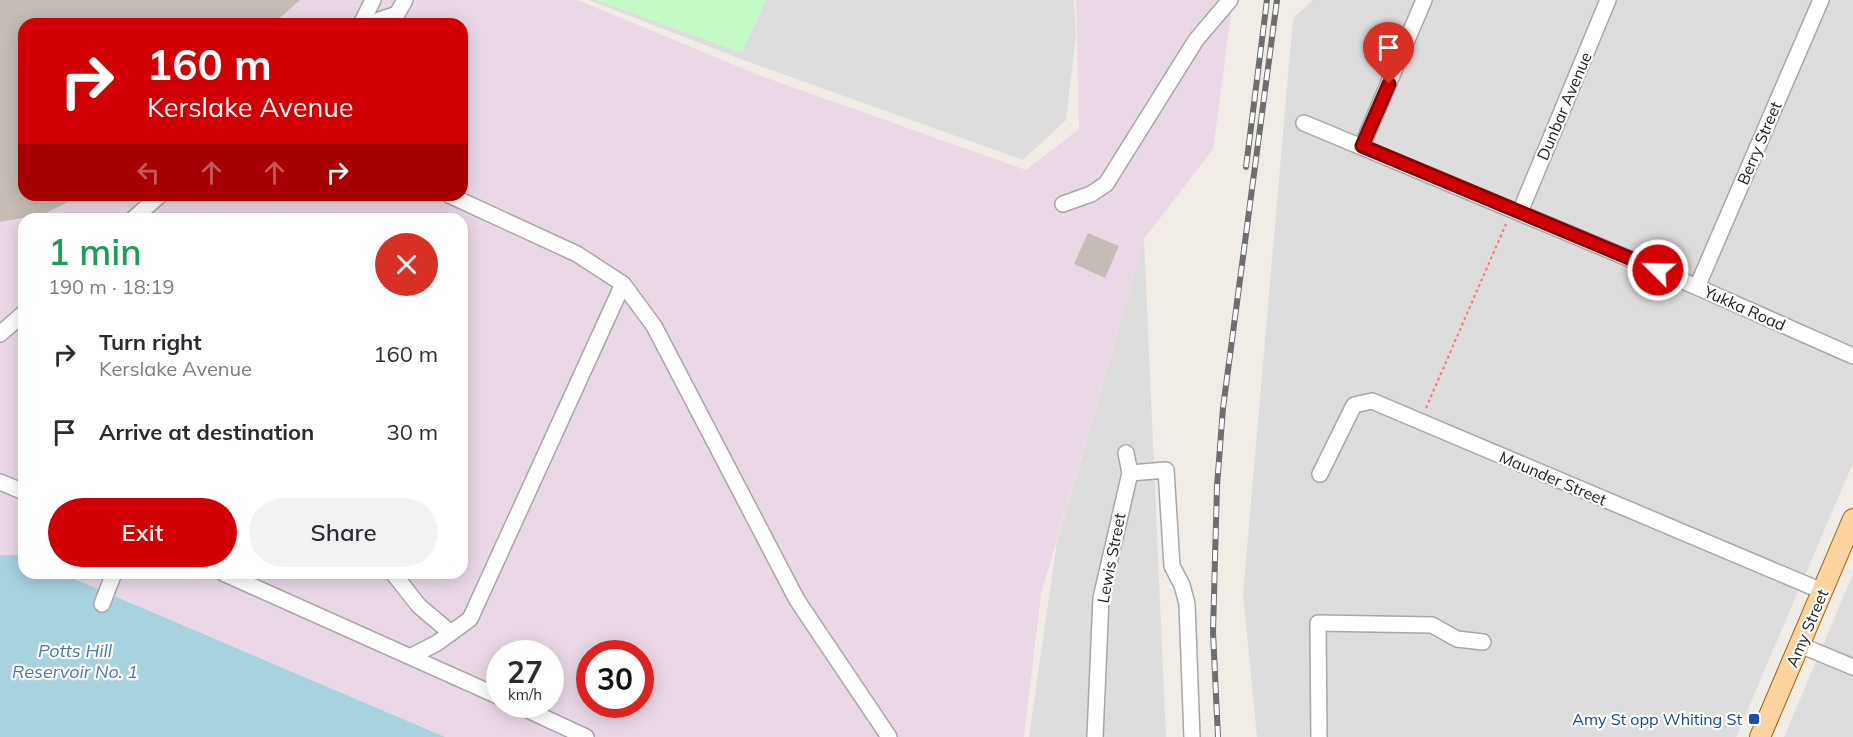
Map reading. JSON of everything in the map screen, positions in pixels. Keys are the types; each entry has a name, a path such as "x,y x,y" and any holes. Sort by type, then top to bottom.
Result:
{"main road":[{"name":"Amy Street","path":"1760,737 1853,519"}],"street":[{"path":"364,18 373,0"},
{"path":"385,18 397,14 405,0"},
{"path":"1063,204 1091,194 1106,184 1196,40 1230,0"},
{"path":"1362,146 1424,0"},
{"name":"Dunbar Avenue","path":"1516,211 1608,0"},
{"name":"Berry Street","path":"1697,287 1821,0"},
{"name":"Yukka Road","path":"1304,123 1697,287 1853,356"},
{"path":"140,213 153,201"},
{"path":"462,201 577,254 623,284 654,326 797,600 889,737"},
{"path":"412,656 470,619 623,284"},
{"path":"0,334 18,318"},
{"name":"Maunder Street","path":"1320,474 1354,405 1372,401 1822,591"},
{"name":"Lewis Street","path":"1095,737 1101,598 1130,473 1126,453"},
{"path":"1130,473 1166,470 1172,566 1182,585 1187,604 1192,737"},
{"path":"0,482 18,490"},
{"path":"102,604 112,579"},
{"path":"236,579 486,690"},
{"path":"398,579 419,606 451,633"},
{"path":"1319,737 1318,622 1432,625 1456,639 1483,642"},
{"path":"1800,645 1853,667"},
{"path":"544,718 582,736"}],"path":[{"path":"1420,422 1516,211"}],"shaded area":[{"path":"0,0 578,0 761,76 1026,170 1079,129 1076,0 1233,0 1213,149 1144,239 1041,594 1024,737 0,737"},
{"path":"589,0 1074,0 1076,35 1066,120 1023,160 746,61"},
{"path":"1313,0 1853,0 1853,463 1736,737 1257,737 1243,594 1293,18"},
{"path":"1144,239 1166,737 1029,737 1057,541"},
{"path":"1853,574 1853,737 1784,737"}],"green space":[{"path":"596,0 766,0 742,53"}],"water":[{"name":"Potts Hill Reservoir No. 1","path":"0,555 17,555 18,579 74,579 445,737 0,737"}],"building":[{"path":"0,0 300,0 280,18 18,18 18,201 70,201 46,213 18,213 18,219 0,222"},
{"path":"1088,233 1119,246 1105,278 1074,264"}],"railway":[{"path":"1246,167 1267,0"},
{"path":"1218,737 1213,632 1217,486 1223,408 1277,0"}],"place":[{"name":"Amy St opp Whiting St","path":"1754,719"}],"route":[{"path":"1389,84 1362,146 1658,270"}]}
